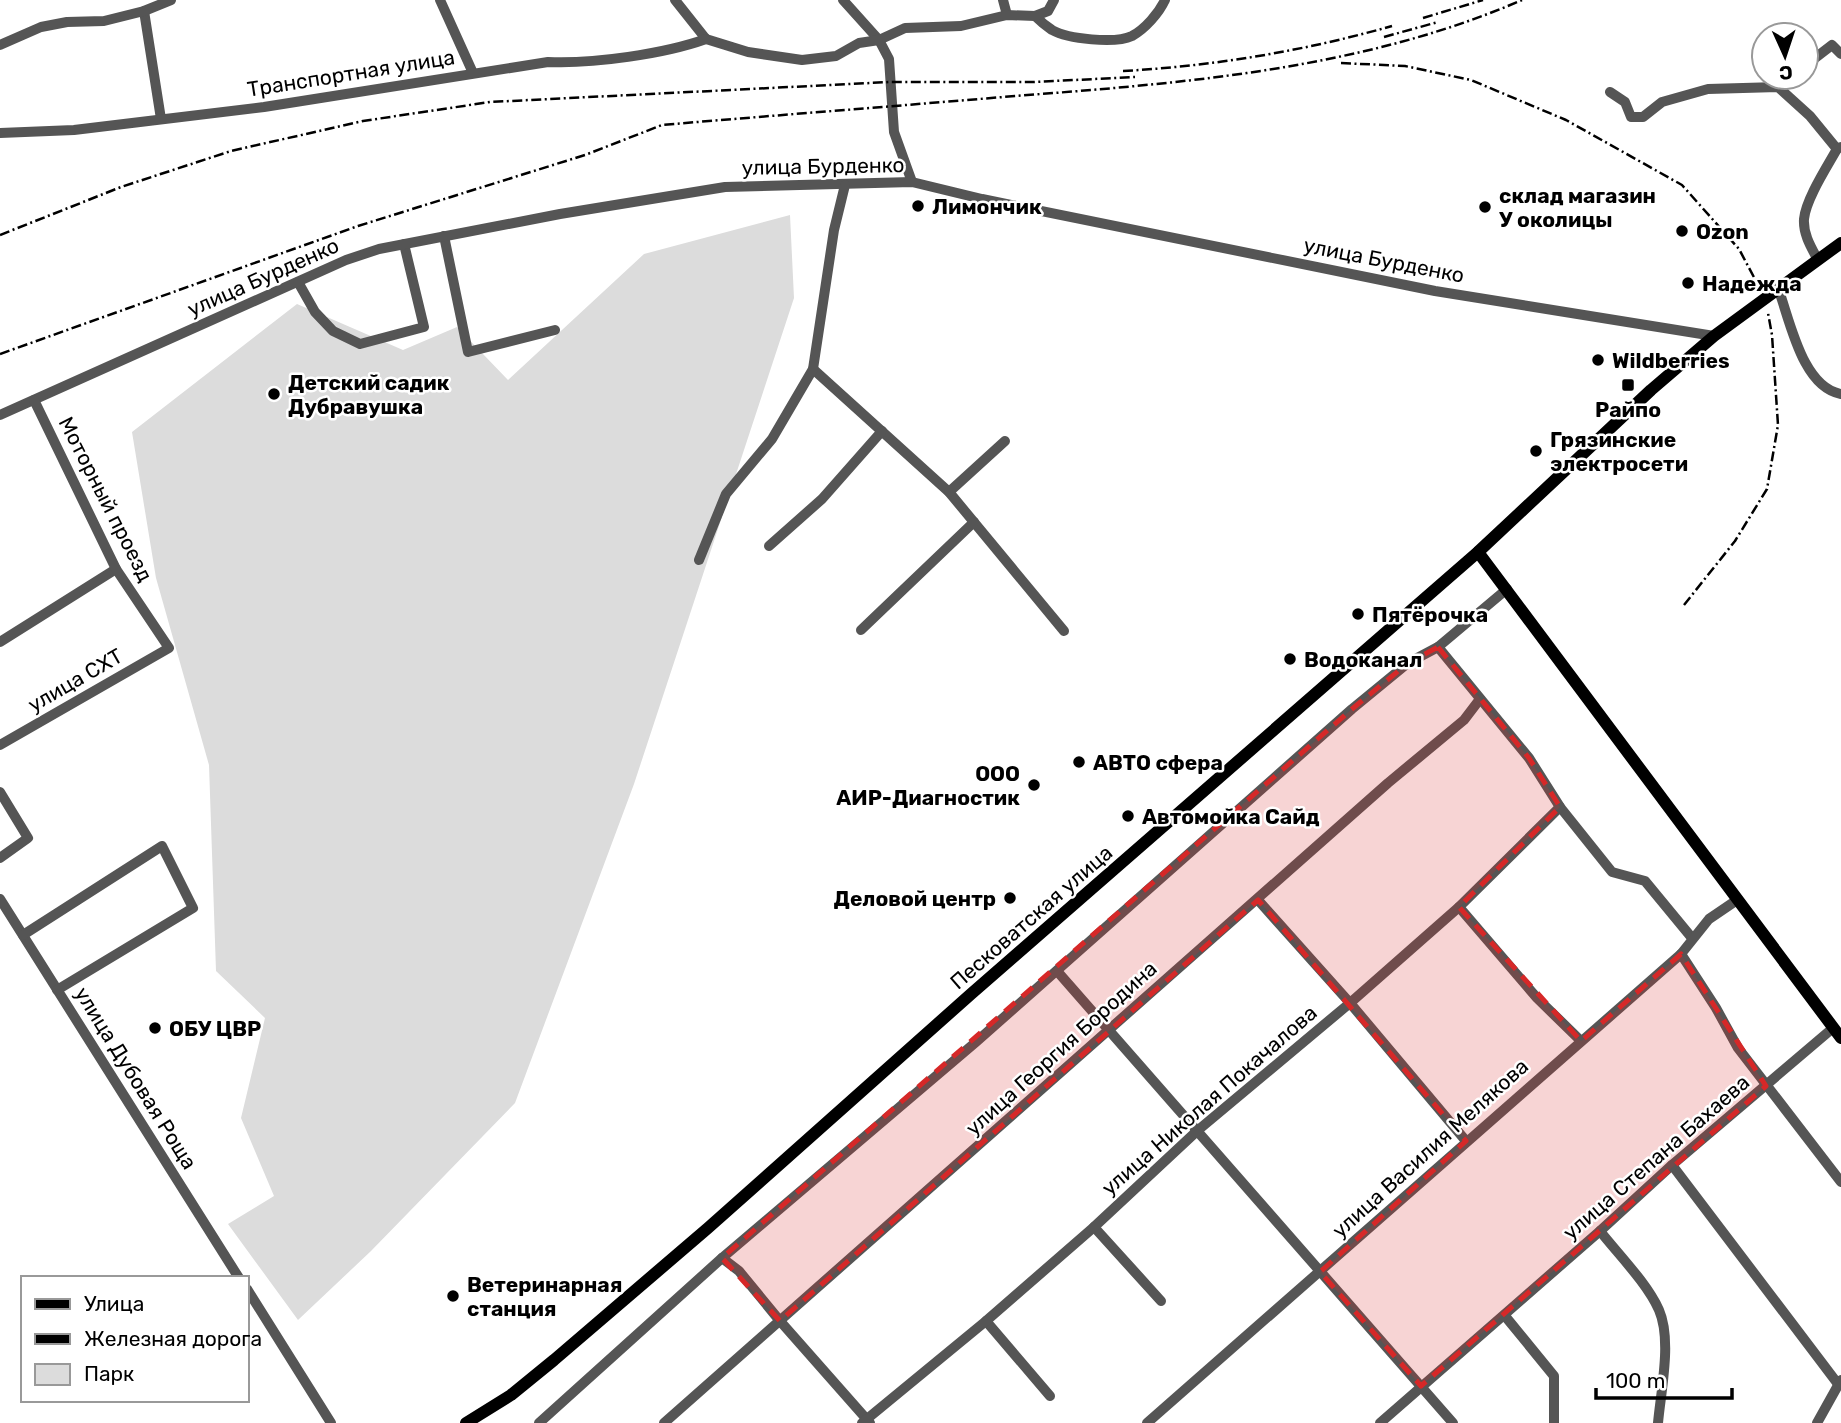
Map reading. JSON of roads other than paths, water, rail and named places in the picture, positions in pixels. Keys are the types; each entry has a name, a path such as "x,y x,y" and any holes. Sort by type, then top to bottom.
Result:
{"main road":[{"name":"Песковатская улица","path":"471,1422 511,1395 616,1307 1478,552 1646,395 1714,336 1841,243"},
{"path":"1478,552 1837,1033"}],"street":[{"path":"0,45 41,27 67,22 104,21 144,11 171,0"},
{"path":"440,0 473,74"},
{"path":"675,0 706,39 748,52 802,60 836,56 859,43 879,40 905,28 961,26 1007,15 1035,16 1048,11 1054,0"},
{"path":"844,0 879,40 889,59 894,132 912,181"},
{"path":"1003,0 1007,15"},
{"path":"1035,16 1053,31 1076,37 1109,40 1131,36 1148,23 1165,0"},
{"path":"144,11 161,119"},
{"name":"Транспортная улица","path":"0,133 74,130 264,107 548,62 571,63 681,48 706,39"},
{"path":"1820,54 1832,45 1841,54"},
{"path":"1610,92 1625,102 1631,117 1643,117 1662,102 1707,89 1750,88"},
{"path":"1782,91 1839,148 1816,189 1804,219 1808,242 1818,260"},
{"name":"улица Бурденко","path":"0,415 346,260 444,236 725,187 912,181 982,200 1435,291 1714,336"},
{"path":"699,560 726,494 772,439 813,369 834,230 845,185"},
{"path":"444,236 468,352 555,330"},
{"path":"298,282 315,312 333,331 360,344 424,327 404,244"},
{"path":"1778,288 1808,371 1819,384 1841,394"},
{"path":"813,369 949,492 1064,631"},
{"name":"Моторный проезд","path":"34,400 116,569 169,648"},
{"path":"769,546 822,499 883,431"},
{"path":"949,492 1005,441"},
{"path":"861,631 974,522"},
{"path":"0,642 116,569"},
{"path":"539,1423 722,1258 1057,971 1352,709 1408,663 1438,647 1507,589"},
{"path":"1438,647 1529,758 1560,807 1612,872 1646,881 1692,938"},
{"name":"улица СХТ","path":"0,745 169,648"},
{"name":"улица Георгия Бородина","path":"664,1423 1388,783 1464,720 1480,699"},
{"path":"0,792 28,838 0,858"},
{"path":"1350,1003 1459,908 1560,807"},
{"path":"23,935 162,846 193,908 57,990"},
{"name":"улица Дубовая Роща","path":"0,899 238,1276"},
{"name":"улица Николая Покачалова","path":"1258,900 1350,1003 1466,1141"},
{"name":"улица Василия Мелякова","path":"1147,1423 1681,954 1709,919 1737,900"},
{"path":"1459,908 1537,998 1581,1041"},
{"path":"1681,954 1738,1048 1841,1182"},
{"path":"1057,971 1453,1423"},
{"name":"улица Николая Покачалова","path":"867,1422 1094,1227 1197,1131 1350,1003"},
{"name":"улица Степана Бахаева","path":"1380,1423 1672,1165 1766,1086 1837,1033"},
{"path":"1672,1165 1839,1382 1817,1423"},
{"path":"1094,1227 1161,1301"},
{"path":"1600,1231 1659,1311 1664,1334 1664,1356 1658,1423"},
{"path":"722,1258 739,1272 867,1422"},
{"path":"248,1291 331,1423"},
{"path":"1505,1315 1554,1376 1554,1423"},
{"path":"986,1321 1049,1396"}],"railway":[{"path":"1423,18 1483,0"},
{"path":"0,354 358,226 585,155 662,125 1144,85 1273,69 1400,42 1462,23 1522,0"},
{"path":"1384,37 1438,22"},
{"path":"1123,71 1259,56 1392,26"},
{"path":"1341,63 1405,66 1471,80 1566,120 1682,185 1739,249 1757,283"},
{"path":"0,235 121,187 231,151 363,121 490,102 890,82 1034,82 1135,77"},
{"path":"1684,605 1735,541 1767,489 1778,425 1768,313"}],"place":[{"name":"Лимончик","path":"918,206"},
{"name":"склад магазин У околицы","path":"1485,207"},
{"name":"Ozon","path":"1682,231"},
{"name":"Надежда","path":"1688,283"},
{"name":"Wildberries","path":"1598,360"},
{"name":"Райпо","path":"1628,385"},
{"name":"Детский садик Дубравушка","path":"274,394"},
{"name":"Грязинские электросети","path":"1536,451"},
{"name":"Пятёрочка","path":"1358,614"},
{"name":"Водоканал","path":"1290,659"},
{"name":"АВТО сфера","path":"1079,762"},
{"name":"ООО АИР-Диагностик","path":"1034,785"},
{"name":"Автомойка Сайд","path":"1128,816"},
{"name":"Деловой центр","path":"1010,898"},
{"name":"ОБУ ЦВР","path":"155,1028"},
{"name":"Ветеринарная станция","path":"453,1296"}]}
